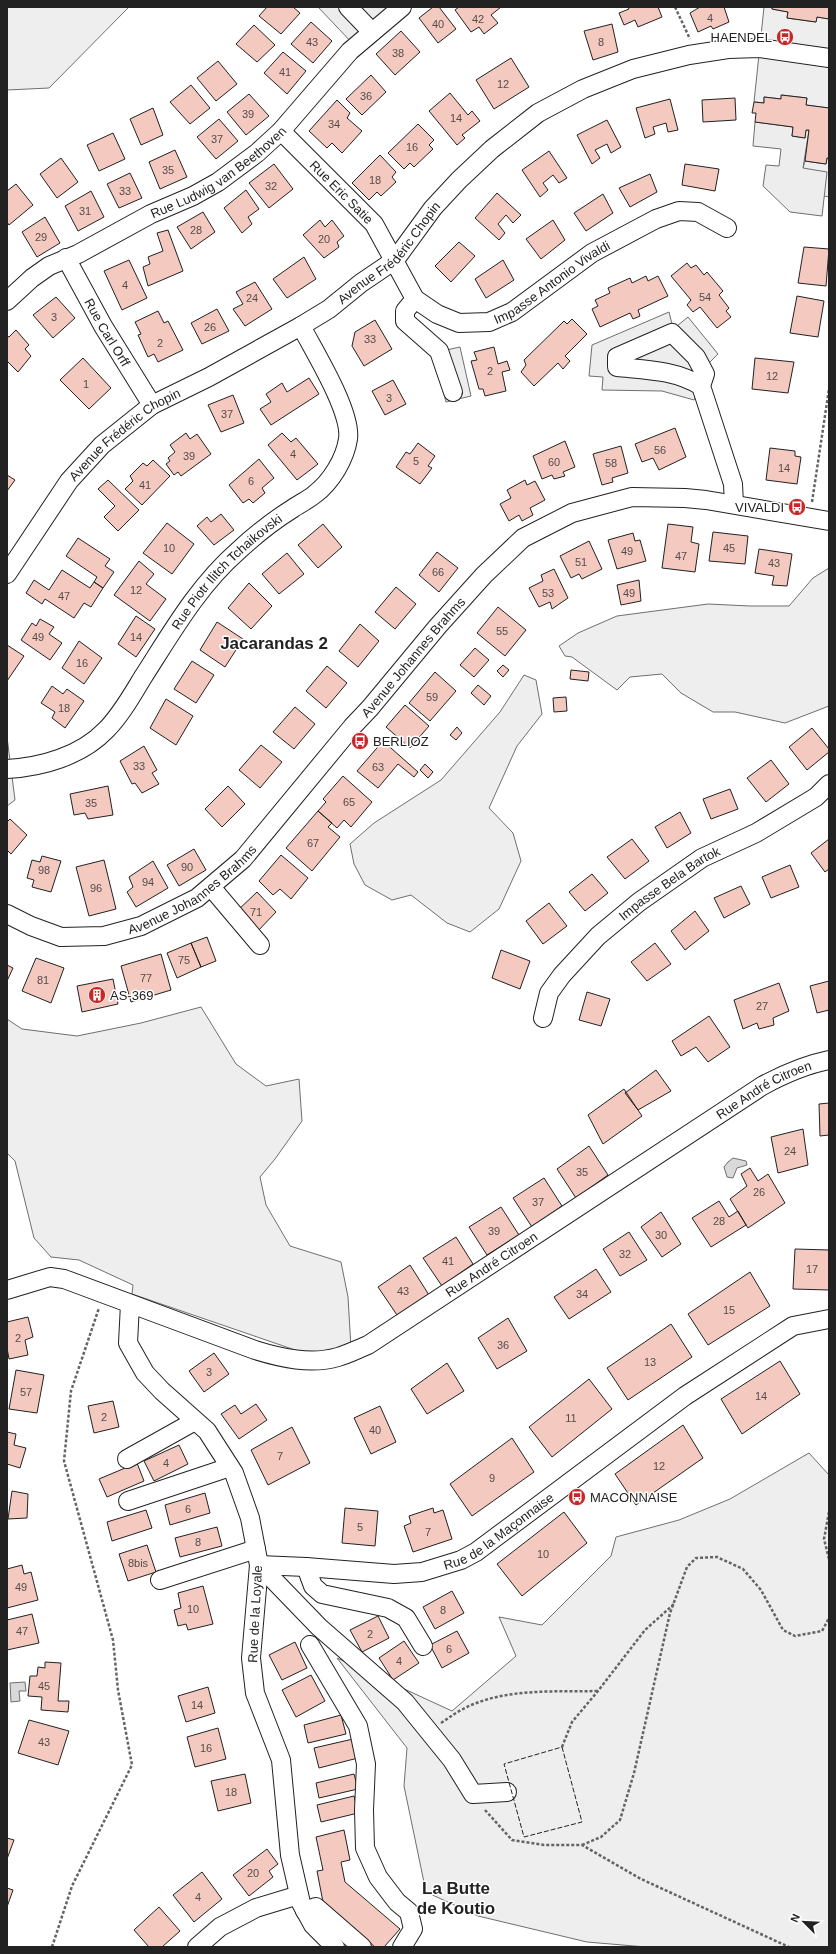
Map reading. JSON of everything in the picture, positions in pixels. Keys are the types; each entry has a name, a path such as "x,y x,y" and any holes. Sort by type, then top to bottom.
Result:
{"street":[{"path":"348,7 372,32"},
{"name":"Rue Ludwig van Beethoven","path":"7,301 43,270 66,258 78,254 151,214 193,196 215,184 257,153 281,131 350,51 402,7"},
{"name":"Avenue Frédéric Chopin","path":"7,574 13,552 69,481 102,445 152,405 209,377 301,326 329,308 361,283 395,260 433,208 459,180 492,149 538,113 582,89 633,69 697,54 728,49 760,48 829,58"},
{"name":"Rue Eric Satie","path":"281,131 374,224 395,260"},
{"name":"Impasse Antonio Vivaldi","path":"395,260 415,298 437,314 459,323 489,322 512,312 592,253 656,219 679,211 698,212 727,228"},
{"name":"Rue Carl Orff","path":"66,258 103,326 152,405"},
{"path":"415,298 405,311 405,320 413,329 439,351 453,392"},
{"name":"Rue Piotr Ilitch Tchaikovski","path":"7,769 39,765 67,756 84,747 106,730 124,707 210,577 254,537 318,492 333,474 343,457 347,442 347,423 341,404 301,326"},
{"path":"701,386 733,484 734,504"},
{"name":"Avenue Johannes Brahms","path":"7,914 31,926 61,937 104,936 141,926 197,898 243,859 352,727 370,708 438,626 484,575 523,538 572,513 632,497 706,500 829,521"},
{"name":"Impasse Bela Bartok","path":"543,1018 549,993 562,975 598,936 639,902 702,858 756,833 816,797 829,784"},
{"path":"211,887 260,944"},
{"name":"Rue André Citroen","path":"7,1290 50,1277 78,1282 103,1294 225,1340 279,1357 310,1361 337,1357 368,1345 762,1086 788,1072 814,1063 829,1060"},
{"name":"Rue de la Loyale","path":"130,1304 128,1343 141,1367 162,1391 207,1431 230,1467 250,1518 257,1557 251,1658 254,1693 281,1760 290,1854 302,1903 313,1925 335,1947"},
{"name":"Rue de la Maçonnaise","path":"160,1580 257,1557 306,1566 394,1574 422,1572 461,1560 476,1552 685,1396 794,1326 829,1319"},
{"path":"127,1459 195,1421"},
{"path":"128,1500 230,1467"},
{"path":"257,1557 319,1627 405,1702 452,1760 473,1794 507,1792"},
{"path":"306,1566 313,1586 322,1594 343,1597 388,1608 406,1618 423,1646"},
{"path":"310,1645 358,1726 366,1764 364,1810 365,1848 378,1877 397,1902 409,1912 413,1929 402,1947"},
{"path":"197,1947 220,1927 261,1906 302,1903 316,1907 362,1947"}],"path":[{"path":"675,7 697,54"},
{"path":"810,517 829,389"},
{"path":"52,1947 72,1886 132,1766 118,1690 113,1640 64,1461 71,1391 103,1294"},
{"path":"829,1512 824,1539 829,1559"},
{"path":"473,1794 491,1818 512,1840 544,1845 582,1845 602,1837 620,1820 634,1773 670,1613 687,1567 696,1558 717,1557 743,1569 761,1590 783,1630 795,1636 822,1632 829,1618"},
{"path":"562,1747 572,1722 645,1630 674,1604"},
{"path":"428,1730 468,1706 495,1697 529,1692 598,1691"},
{"path":"582,1845 641,1878 789,1947"}],"shaded area":[{"path":"7,7 129,7 49,88 7,90"},
{"path":"318,7 402,7 355,46"},
{"path":"764,7 772,7 772,9 788,12 787,18 816,22 817,17 829,19 829,108 806,105 807,98 782,95 781,99 764,97 764,103 754,102"},
{"path":"755,122 793,127 792,136 805,138 806,130 809,130 803,168 827,172 822,216 790,212 763,186 766,165 779,166 781,149 753,146"},
{"path":"827,158 829,158 829,197 824,196 803,168 805,161 826,164"},
{"path":"669,312 672,324 677,326 688,317 718,354 709,363 712,372 701,386 694,400 662,391 602,390 603,377 589,376 592,345"},
{"path":"460,347 471,396 446,402 433,353"},
{"path":"829,568 829,706 785,723 735,712 713,712 681,693 662,674 630,677 617,690 572,657 565,656 559,646 578,633 617,616 708,604 789,606 813,578"},
{"path":"524,675 536,680 542,714 517,746 489,808 513,833 521,861 499,909 470,932 447,923 411,895 392,900 365,885 354,864 350,844 374,823 441,780 500,712"},
{"path":"7,737 15,800 7,806"},
{"path":"201,1007 236,1064 266,1086 299,1079 302,1121 260,1177 266,1205 290,1246 341,1262 348,1297 351,1348 321,1354 298,1351 132,1294 133,1285 79,1260 51,1257 34,1238 15,1161 7,1153 7,1019 22,1029 77,1036 141,1023"},
{"path":"733,1158 746,1161 747,1165 737,1168 733,1178 727,1177 724,1167"},
{"path":"809,1453 829,1475 829,1947 646,1947 587,1942 478,1916 426,1892 404,1786 407,1748 337,1658 452,1711 516,1656 499,1617 542,1625 611,1556 616,1537 679,1520 730,1499"},
{"path":"25,1682 26,1691 19,1691 20,1701 11,1702 10,1683"}],"building":[{"path":"267,7 293,7 300,13 281,34 259,16"},
{"path":"433,7 439,7 456,29 438,43 419,18"},
{"path":"459,7 501,7 491,15 498,23 484,34 479,27 471,32 455,10"},
{"path":"628,7 658,7 662,17 638,27 635,20 624,25 619,13 629,9"},
{"path":"700,7 724,7 729,22 713,29 711,26 698,32 690,13"},
{"path":"772,7 829,7 829,19 817,17 816,22 787,18 788,12 772,9"},
{"path":"311,22 332,41 313,63 291,44"},
{"path":"612,24 618,52 593,60 584,31"},
{"path":"254,25 275,45 257,62 236,44"},
{"path":"401,31 420,52 395,75 376,54"},
{"path":"283,52 306,71 287,94 264,73"},
{"path":"511,58 529,87 494,109 476,80"},
{"path":"218,61 237,84 216,101 197,78"},
{"path":"371,75 386,92 362,115 346,99"},
{"path":"191,85 210,108 190,124 170,102"},
{"path":"450,93 468,115 472,111 480,121 462,135 465,138 457,145 429,111"},
{"path":"249,94 269,116 246,135 227,112"},
{"path":"781,95 807,98 806,105 829,108 829,158 827,158 826,164 805,161 809,130 806,130 805,138 792,136 793,127 755,122 756,113 752,113 754,102 764,103 764,97 781,99"},
{"path":"735,98 736,120 703,122 702,100"},
{"path":"670,99 678,130 668,132 666,123 653,127 655,134 645,138 636,108"},
{"path":"337,100 350,113 347,118 362,131 342,153 332,143 327,148 309,131"},
{"path":"153,108 163,135 141,145 130,119"},
{"path":"219,119 238,141 216,159 197,137"},
{"path":"607,120 621,147 611,153 607,144 595,150 600,158 592,164 577,135"},
{"path":"418,124 434,140 429,145 433,149 414,167 410,163 404,169 388,153"},
{"path":"113,133 125,159 99,171 87,145"},
{"path":"175,150 187,177 160,189 149,162"},
{"path":"549,151 567,178 559,183 553,175 543,183 548,190 540,197 522,170"},
{"path":"380,155 396,172 392,177 396,182 381,196 377,192 369,200 352,183"},
{"path":"61,158 78,182 57,198 40,174"},
{"path":"274,164 293,189 269,208 249,183"},
{"path":"685,164 719,169 715,191 682,185"},
{"path":"130,173 142,198 119,208 107,184"},
{"path":"650,174 657,192 630,207 619,188"},
{"path":"16,184 33,205 9,225 7,222 7,191"},
{"path":"246,190 259,209 248,217 252,224 242,233 224,208"},
{"path":"91,191 104,217 78,231 65,206"},
{"path":"497,193 521,215 513,223 506,215 498,224 505,233 499,240 475,218"},
{"path":"603,194 613,213 586,231 574,213"},
{"path":"203,212 215,232 191,249 177,227"},
{"path":"45,217 60,243 37,257 22,232"},
{"path":"320,220 325,227 332,220 344,236 337,242 339,247 324,258 303,235"},
{"path":"553,220 565,240 541,259 526,239"},
{"path":"168,230 183,271 148,286 143,267 150,264 148,257 163,251 157,233"},
{"path":"459,242 475,256 451,282 435,266"},
{"path":"804,247 829,249 826,286 798,283"},
{"path":"304,257 316,279 287,298 273,279"},
{"path":"129,260 147,298 122,310 104,271"},
{"path":"503,260 514,280 486,298 475,279"},
{"path":"687,263 691,268 696,265 704,275 707,272 723,291 719,295 729,308 726,311 731,317 717,328 700,307 693,312 687,305 691,300 671,276"},
{"path":"646,276 648,281 658,276 668,296 638,310 640,316 633,319 630,313 600,327 592,309 598,306 595,300 610,293 608,288 630,278 632,283"},
{"path":"255,282 272,309 245,326 233,309 243,304 236,292"},
{"path":"797,296 824,301 818,337 790,333"},
{"path":"56,297 75,318 53,338 33,315"},
{"path":"217,309 229,331 202,344 191,323"},
{"path":"158,311 164,323 168,321 183,350 158,362 154,354 148,357 138,335 141,334 135,322"},
{"path":"572,319 587,334 565,356 570,361 563,369 558,363 534,386 521,372 526,365 524,360 564,321 567,324"},
{"path":"375,320 392,349 364,366 352,346 355,332"},
{"path":"16,330 29,345 25,349 31,356 18,372 7,361 7,336 9,337"},
{"path":"494,347 498,364 507,361 510,370 502,372 506,391 485,396 483,389 479,389 471,361 477,360 474,352"},
{"path":"83,358 111,388 89,409 60,380"},
{"path":"755,358 794,362 788,393 752,389"},
{"path":"309,378 319,394 271,425 260,409 271,402 266,394 282,383 287,392"},
{"path":"393,380 406,404 385,415 372,391"},
{"path":"233,395 244,423 221,432 208,405"},
{"path":"675,428 686,457 659,470 653,458 642,462 635,444"},
{"path":"186,433 190,439 197,434 211,454 181,476 178,472 174,475 166,464 170,461 168,458 175,452 170,445"},
{"path":"282,433 291,442 296,438 318,464 297,480 268,445"},
{"path":"565,441 575,467 563,472 565,476 554,479 552,475 542,479 533,456"},
{"path":"418,443 435,456 428,466 432,468 420,484 396,467 406,452 410,454"},
{"path":"621,446 628,473 612,478 613,482 602,485 593,454"},
{"path":"770,448 795,451 795,456 801,457 797,484 766,480"},
{"path":"259,459 274,478 262,488 265,493 253,503 249,499 243,503 229,485"},
{"path":"153,460 170,476 142,505 125,489 133,481 130,476 143,463 147,466"},
{"path":"7,475 15,480 7,491"},
{"path":"108,480 139,510 118,531 104,517 115,506 98,489"},
{"path":"525,480 527,485 535,481 545,500 530,508 533,515 522,521 519,515 509,521 500,504 511,498 507,490"},
{"path":"221,514 234,530 214,545 197,526 207,517 211,522"},
{"path":"167,523 194,544 172,574 143,553"},
{"path":"323,524 342,547 318,568 298,545"},
{"path":"668,524 693,527 691,542 699,544 695,572 662,568"},
{"path":"713,532 748,536 745,564 709,561"},
{"path":"633,533 635,541 640,540 646,561 617,569 608,540"},
{"path":"78,538 110,559 105,566 114,572 103,588 94,582 97,577 66,556"},
{"path":"589,541 602,569 582,579 579,574 571,578 560,556"},
{"path":"759,549 792,554 787,586 772,585 774,576 755,573"},
{"path":"437,552 458,568 439,592 419,575"},
{"path":"287,553 304,574 279,594 262,574"},
{"path":"139,561 154,574 146,584 166,599 150,621 114,595"},
{"path":"554,569 568,598 552,609 550,602 539,607 529,588 543,581 541,575"},
{"path":"62,570 90,588 94,582 103,588 91,607 84,603 74,618 45,599 42,604 26,593 34,580 49,590"},
{"path":"639,580 641,601 621,605 617,585"},
{"path":"249,583 272,606 251,629 228,608"},
{"path":"396,587 416,604 395,629 375,612"},
{"path":"498,607 526,630 505,656 477,633"},
{"path":"136,616 155,629 136,657 118,644"},
{"path":"40,619 54,627 49,634 62,643 50,660 21,640 32,623 36,626"},
{"path":"217,622 243,639 225,667 200,650"},
{"path":"360,624 379,641 358,667 339,651"},
{"path":"79,641 102,658 84,684 62,668"},
{"path":"7,645 24,656 7,681"},
{"path":"475,648 489,660 474,677 460,665"},
{"path":"192,661 214,675 196,703 174,689"},
{"path":"503,665 509,670 503,677 497,671"},
{"path":"327,666 347,683 326,708 306,691"},
{"path":"571,670 589,672 588,681 570,679"},
{"path":"435,672 456,691 430,721 409,703"},
{"path":"478,685 491,696 484,705 471,693"},
{"path":"52,686 63,694 67,689 84,701 65,728 52,718 55,712 41,703"},
{"path":"566,697 567,711 554,712 553,698"},
{"path":"166,699 193,716 176,745 150,728"},
{"path":"405,705 429,726 410,748 386,727"},
{"path":"295,707 315,724 294,749 273,732"},
{"path":"457,727 462,733 456,740 450,735"},
{"path":"812,728 829,749 829,752 807,770 789,747"},
{"path":"383,741 418,772 414,777 398,764 378,788 357,771"},
{"path":"261,745 282,762 260,788 239,770"},
{"path":"144,746 157,770 152,773 159,784 142,793 135,783 132,784 120,761"},
{"path":"771,760 789,784 766,802 747,778"},
{"path":"425,764 433,772 428,778 420,770"},
{"path":"343,776 372,802 351,827 344,820 337,828 318,811 326,802 323,799"},
{"path":"108,786 113,815 88,819 85,813 74,815 70,794"},
{"path":"228,786 245,804 222,827 205,809"},
{"path":"730,789 738,809 711,819 703,799"},
{"path":"318,811 332,823 328,827 340,837 312,871 286,848"},
{"path":"680,812 691,833 667,848 655,827"},
{"path":"10,819 27,835 11,854 7,850 7,822"},
{"path":"632,839 649,861 625,879 607,857"},
{"path":"829,839 829,869 825,872 811,853"},
{"path":"194,849 206,870 179,886 167,865"},
{"path":"281,855 308,878 291,899 280,889 273,895 259,881"},
{"path":"42,856 61,861 51,892 32,887 34,880 27,878 32,860 40,862"},
{"path":"104,860 116,909 89,916 76,867"},
{"path":"153,861 168,888 136,907 127,892 133,887 129,877"},
{"path":"790,865 799,887 771,898 762,877"},
{"path":"592,874 608,893 585,911 569,892"},
{"path":"741,886 750,904 724,918 714,898"},
{"path":"257,892 276,912 256,933 236,912"},
{"path":"549,903 567,926 543,944 526,921"},
{"path":"695,911 709,931 685,950 671,931"},
{"path":"207,937 216,961 201,967 191,943"},
{"path":"191,943 201,967 177,978 167,953"},
{"path":"655,943 671,964 647,981 631,962"},
{"path":"501,950 530,961 520,989 492,978"},
{"path":"161,954 171,990 131,1002 121,966"},
{"path":"36,958 64,968 51,1003 22,991"},
{"path":"7,965 13,968 7,981"},
{"name":"AS-369","path":"113,979 118,1004 82,1012 77,986"},
{"path":"829,981 829,1010 817,1013 810,986"},
{"path":"779,983 789,1011 773,1018 774,1025 759,1029 757,1023 743,1029 734,1000"},
{"path":"587,992 610,999 601,1026 579,1020"},
{"path":"709,1016 730,1047 708,1062 696,1047 681,1056 672,1041"},
{"path":"656,1070 671,1091 638,1110 625,1093"},
{"path":"624,1089 642,1116 603,1144 588,1115"},
{"path":"829,1103 829,1135 820,1136 819,1104"},
{"path":"803,1129 808,1165 778,1173 771,1137"},
{"path":"589,1146 608,1175 576,1198 557,1169"},
{"path":"750,1168 758,1181 768,1174 785,1203 748,1228 730,1199 747,1186 741,1174"},
{"path":"544,1178 562,1206 532,1227 513,1198"},
{"path":"719,1201 729,1217 738,1211 746,1225 711,1247 692,1218"},
{"path":"501,1207 519,1235 487,1255 469,1227"},
{"path":"661,1212 681,1244 662,1257 641,1227"},
{"path":"629,1232 647,1260 620,1276 603,1249"},
{"path":"456,1237 473,1264 442,1286 423,1258"},
{"path":"795,1249 829,1250 829,1290 793,1289"},
{"path":"410,1265 429,1295 397,1315 378,1287"},
{"path":"596,1269 611,1292 569,1319 554,1297"},
{"path":"750,1272 770,1306 708,1345 688,1314"},
{"path":"28,1317 33,1337 25,1340 28,1355 9,1359 7,1348 7,1322"},
{"path":"508,1318 527,1351 497,1369 478,1338"},
{"path":"671,1324 692,1357 628,1400 607,1368"},
{"path":"214,1353 229,1374 204,1392 189,1371"},
{"path":"780,1361 800,1394 742,1434 721,1399"},
{"path":"447,1363 464,1391 427,1414 411,1389"},
{"path":"16,1370 44,1375 37,1413 9,1409"},
{"path":"589,1379 612,1409 552,1457 529,1427"},
{"path":"113,1401 119,1427 94,1433 88,1406"},
{"path":"256,1404 267,1420 239,1439 221,1414 235,1405 241,1414"},
{"path":"380,1406 396,1442 371,1454 354,1418"},
{"path":"683,1425 703,1458 636,1505 615,1474"},
{"path":"292,1427 310,1463 268,1485 251,1450"},
{"path":"7,1432 16,1434 14,1445 26,1448 20,1468 7,1464"},
{"path":"512,1438 534,1472 472,1516 450,1484"},
{"path":"179,1445 188,1464 154,1481 144,1461"},
{"path":"137,1463 144,1481 107,1497 99,1479"},
{"path":"12,1491 28,1494 27,1518 8,1519"},
{"path":"205,1493 210,1513 170,1525 165,1505"},
{"path":"345,1508 378,1511 375,1546 342,1543"},
{"path":"433,1508 434,1513 443,1510 452,1539 413,1552 404,1526 411,1523 409,1516"},
{"path":"146,1510 152,1528 112,1541 107,1522"},
{"path":"564,1512 587,1543 522,1596 497,1564"},
{"path":"217,1527 222,1546 180,1557 175,1538"},
{"path":"147,1545 156,1572 128,1581 119,1554"},
{"path":"22,1565 24,1574 31,1572 38,1600 7,1608 7,1569"},
{"path":"203,1586 213,1624 188,1630 186,1624 178,1626 174,1610 181,1608 178,1593"},
{"path":"452,1591 464,1613 435,1629 423,1607"},
{"path":"32,1614 39,1643 7,1650 7,1620"},
{"path":"378,1616 389,1638 362,1652 350,1630"},
{"path":"457,1631 469,1653 442,1668 430,1645"},
{"path":"404,1641 419,1663 393,1680 379,1658"},
{"path":"295,1642 307,1668 282,1680 269,1655"},
{"path":"45,1662 61,1663 58,1701 69,1701 68,1712 41,1710 42,1697 28,1696 30,1676 37,1676 38,1667 45,1668"},
{"path":"311,1675 325,1701 296,1717 282,1690"},
{"path":"208,1687 215,1713 186,1722 178,1696"},
{"path":"341,1715 346,1734 308,1743 304,1725"},
{"path":"29,1720 69,1731 58,1765 18,1753"},
{"path":"218,1728 226,1759 195,1767 187,1737"},
{"path":"353,1739 358,1758 319,1768 314,1748"},
{"path":"245,1774 251,1803 218,1811 211,1781"},
{"path":"354,1774 358,1789 319,1798 316,1783"},
{"path":"354,1796 358,1813 321,1822 317,1805"},
{"path":"344,1830 350,1860 341,1862 345,1882 400,1929 384,1947 375,1947 323,1902 317,1871 323,1870 316,1837"},
{"path":"7,1838 14,1840 7,1859"},
{"path":"267,1849 278,1864 269,1871 273,1877 249,1896 233,1875"},
{"path":"202,1872 222,1899 194,1922 173,1895"},
{"path":"7,1888 13,1890 7,1907"},
{"path":"159,1907 180,1931 162,1947 149,1947 134,1930"}],"fence":[{"path":"562,1747 582,1822 524,1837 504,1764 562,1747"}],"place":[{"name":"HAENDEL","path":"785,37"},
{"name":"VIVALDI","path":"797,507"},
{"name":"BERLIOZ","path":"360,741"},
{"name":"AS-369","path":"97,995"},
{"name":"MACONNAISE","path":"577,1497"}],"district":[{"name":"Jacarandas 2","path":"274,643"},
{"name":"La Butte de Koutio","path":"456,1898"}]}
